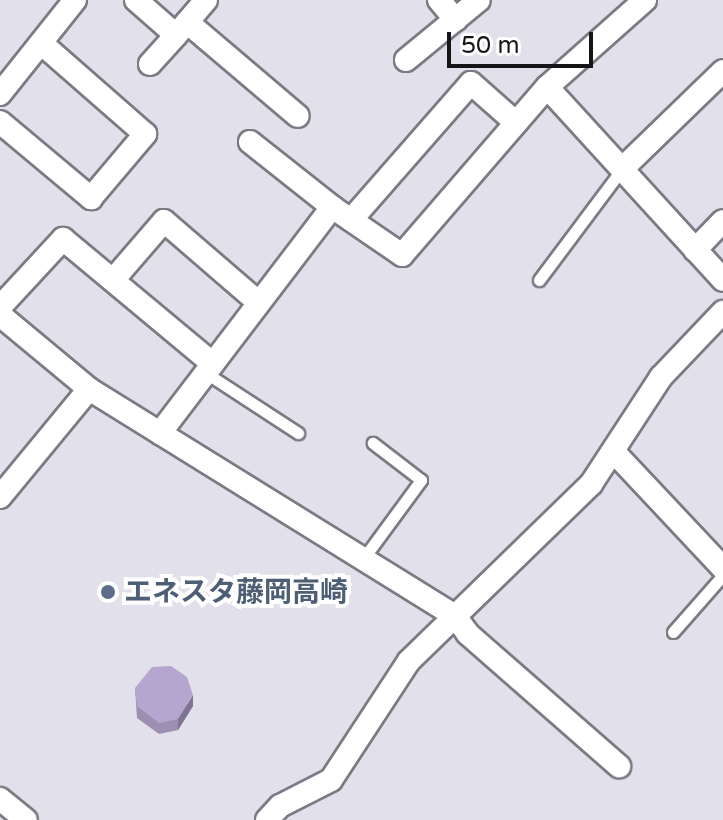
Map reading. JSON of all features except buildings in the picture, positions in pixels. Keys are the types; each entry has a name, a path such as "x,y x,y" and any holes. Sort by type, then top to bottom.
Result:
{"street":[{"path":"136,0 182,29 298,116"},
{"path":"150,64 206,0"},
{"path":"439,0 456,20"},
{"path":"406,60 479,0"},
{"path":"250,142 332,207 402,255 547,87 645,0"},
{"path":"0,94 70,2"},
{"path":"0,122 91,198 145,134 41,43"},
{"path":"622,169 723,71"},
{"path":"351,220 471,83 516,123"},
{"path":"547,87 723,280"},
{"path":"160,433 332,207"},
{"path":"113,280 164,221 259,303"},
{"path":"695,250 723,221"},
{"path":"0,307 63,239 113,280 209,369"},
{"path":"267,820 280,806 331,780 409,661 591,484 661,377 723,312"},
{"path":"0,315 89,389 455,616 468,634 619,766"},
{"path":"0,497 89,389"},
{"path":"613,451 723,568"},
{"path":"0,799 26,820"}],"lane":[{"path":"539,280 622,169"},
{"path":"209,369 298,433"},
{"path":"363,559 421,480 373,443"},
{"path":"673,632 723,575"}],"place":[{"name":"エネスタ藤岡高崎","path":"108,592"}]}
